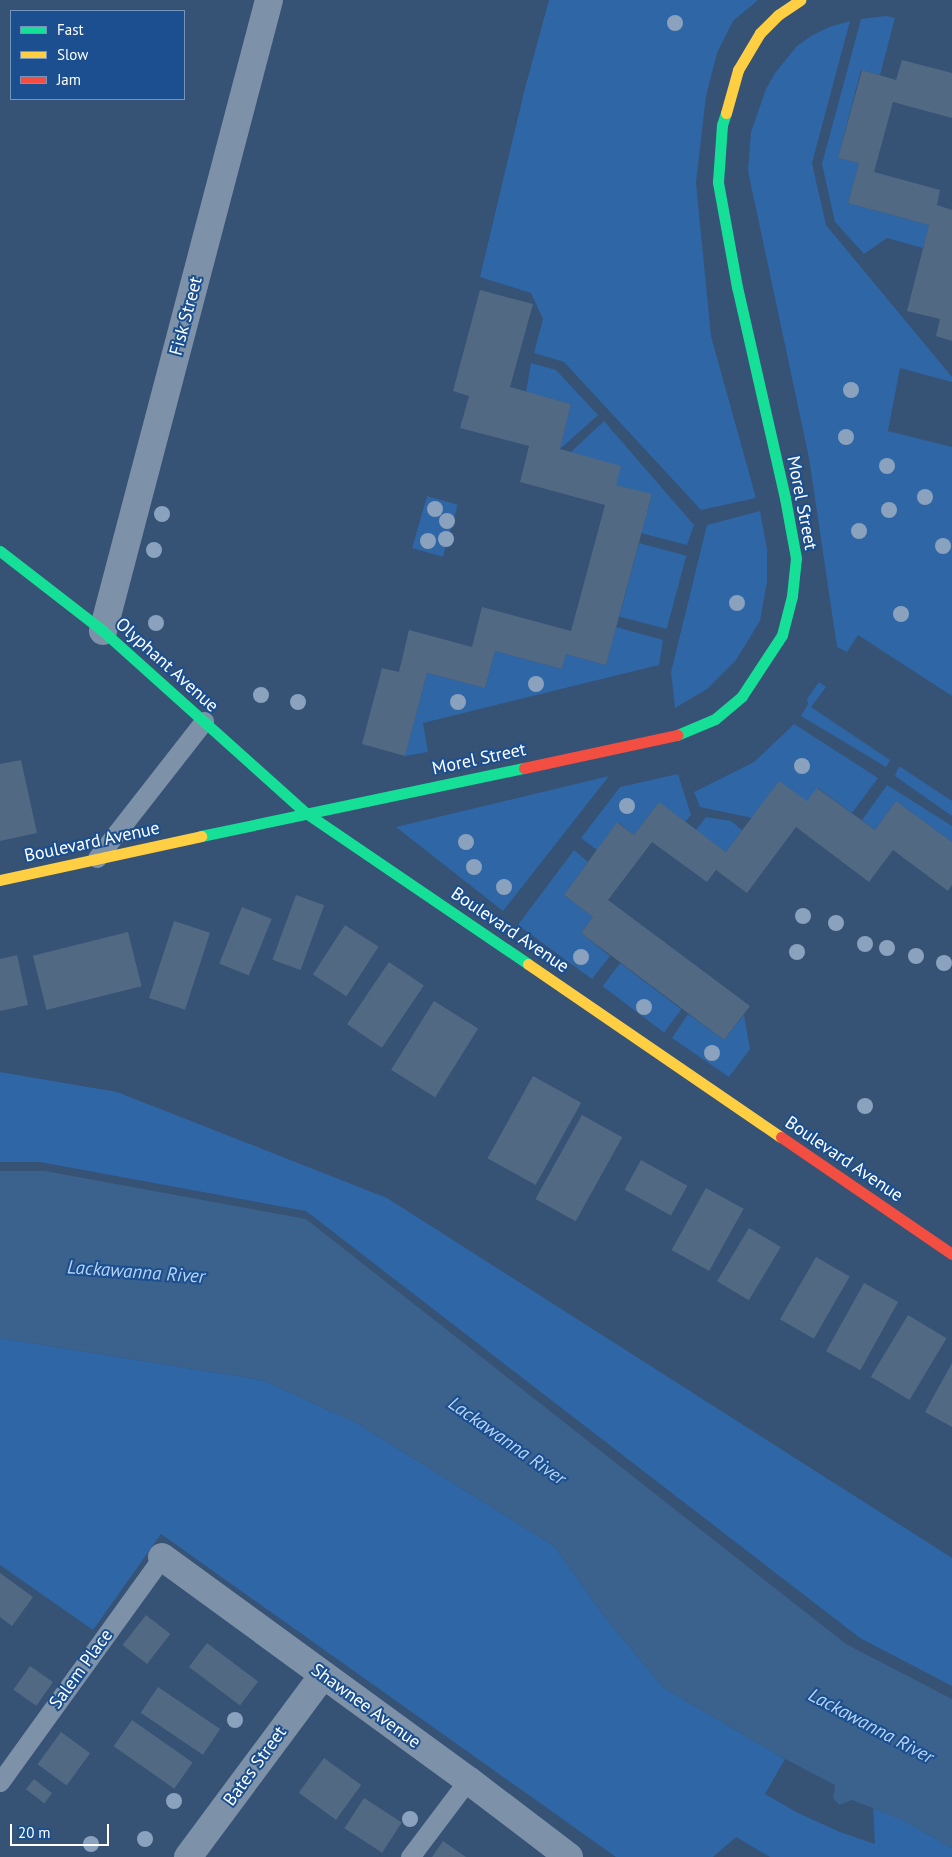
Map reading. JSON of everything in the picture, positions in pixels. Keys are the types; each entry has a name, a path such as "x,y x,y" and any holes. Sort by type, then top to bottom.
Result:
{"street":[{"name":"Fisk Street","path":"103,631 269,0"},
{"name":"Morel Street","path":"306,813 672,737 715,720 742,696 782,635 792,596 796,558 785,498 737,287 718,182 722,125 738,70 760,33 778,15 800,0"},
{"name":"Olyphant Avenue","path":"0,551 103,631 306,813"},
{"name":"Boulevard Avenue","path":"0,880 306,813 952,1254"},
{"name":"Shawnee Avenue","path":"162,1557 468,1780 569,1857"},
{"name":"Bates Street","path":"188,1857 323,1675"}],"lane":[{"path":"98,858 204,721"},
{"name":"Salem Place","path":"0,1782 162,1557"},
{"path":"410,1857 468,1780"}],"shaded area":[{"path":"549,0 758,0 733,21 717,53 706,96 696,183 711,336 756,498 701,510 564,362 534,353 543,319 531,293 480,277 524,92"},
{"path":"886,16 895,18 880,75 861,70 838,158 859,163 848,203 929,225 923,248 887,238 864,254 835,222 822,164 861,19"},
{"path":"850,21 812,163 826,225 952,377 952,382 900,368 888,431 952,447 952,696 858,635 847,652 837,647 809,458 748,171 751,132 766,89 775,73 797,46 811,36 829,27"},
{"path":"531,363 556,370 598,415 560,449 571,404 526,392"},
{"path":"604,421 694,525 687,545 641,533 652,495 616,485 571,452"},
{"path":"427,496 458,505 443,557 412,548"},
{"path":"760,511 767,549 767,582 760,621 736,660 707,689 675,708 671,672 707,525"},
{"path":"639,543 686,556 667,629 619,616"},
{"path":"616,627 663,640 659,665 423,723 428,752 405,756 427,673 485,688 495,651 562,669 566,654 606,665"},
{"path":"819,682 826,687 811,707 890,760 886,767 801,716 808,704 807,699"},
{"path":"794,724 878,778 852,813 818,788 807,801 752,818 700,807 694,792 754,762"},
{"path":"899,766 952,801 952,816 895,776"},
{"path":"678,774 691,815 685,822 659,802 634,835 618,822 597,850 581,838 620,787"},
{"path":"609,776 503,911 396,827"},
{"path":"887,785 952,826 952,842 896,801 875,830 862,820"},
{"path":"706,817 731,821 742,830 726,852 696,830"},
{"path":"574,850 588,862 564,895 593,917 581,933 610,956 592,979 518,925"},
{"path":"620,963 681,1009 664,1033 603,986"},
{"path":"688,1014 724,1040 744,1015 750,1049 729,1077 672,1038"},
{"path":"0,1072 117,1092 387,1198 952,1558 952,1686 860,1638 306,1211 40,1162 0,1162"},
{"path":"0,1338 262,1380 355,1422 554,1546 607,1620 664,1688 785,1759 765,1794 798,1813 840,1832 875,1844 873,1808 903,1820 952,1848 952,1857 770,1857 736,1837 713,1857 616,1857 161,1534 93,1630 0,1565"}],"water":[{"name":"Lackawanna River","path":"0,1171 45,1171 306,1219 846,1644 952,1699 952,1848 903,1820 852,1800 839,1805 833,1798 835,1785 785,1759 664,1688 607,1620 554,1546 355,1422 262,1380 0,1338"}],"building":[{"path":"902,60 952,73 952,118 893,102 874,172 940,190 937,205 952,210 952,341 936,336 940,319 907,311 929,225 848,203 859,163 838,158 862,70 896,80"},
{"path":"480,290 533,304 510,387 571,404 560,449 621,466 616,485 652,494 606,665 566,654 562,669 495,651 485,688 427,673 405,756 362,744 382,668 399,672 409,630 472,647 482,607 571,631 605,505 520,482 529,446 460,428 469,396 453,391"},
{"path":"21,760 37,833 0,841 0,764"},
{"path":"779,781 807,801 817,788 875,830 896,801 952,842 952,885 948,891 893,850 869,882 796,827 747,893 716,870 707,882 652,842 608,900 750,1006 724,1040 581,933 593,917 564,895 617,822 634,835 659,802 726,852"},
{"path":"296,895 324,905 301,970 272,960"},
{"path":"242,907 272,919 249,976 219,964"},
{"path":"174,921 210,933 185,1010 149,998"},
{"path":"345,925 379,947 346,996 313,974"},
{"path":"128,932 142,986 46,1010 33,956"},
{"path":"17,955 28,1005 0,1011 0,959"},
{"path":"389,962 424,985 382,1048 347,1024"},
{"path":"434,1001 478,1029 435,1097 391,1070"},
{"path":"533,1076 581,1103 536,1185 487,1158"},
{"path":"582,1115 622,1137 576,1221 535,1199"},
{"path":"641,1160 687,1186 671,1215 625,1190"},
{"path":"706,1188 744,1209 709,1271 672,1250"},
{"path":"749,1228 781,1247 749,1300 717,1281"},
{"path":"816,1257 850,1276 814,1339 780,1319"},
{"path":"864,1283 898,1302 860,1370 826,1351"},
{"path":"908,1315 947,1338 909,1400 871,1377"},
{"path":"952,1363 952,1427 925,1412"},
{"path":"0,1573 33,1597 12,1626 0,1617"},
{"path":"146,1615 170,1634 147,1664 123,1645"},
{"path":"207,1643 258,1682 240,1705 189,1667"},
{"path":"30,1666 53,1682 36,1706 13,1690"},
{"path":"158,1687 220,1729 203,1755 141,1713"},
{"path":"132,1720 193,1762 174,1789 114,1746"},
{"path":"61,1732 90,1753 67,1786 37,1764"},
{"path":"324,1758 361,1785 336,1820 299,1793"},
{"path":"34,1779 52,1793 44,1803 26,1789"},
{"path":"364,1798 402,1823 382,1853 344,1828"},
{"path":"443,1841 466,1857 432,1857"}],"traffic: fast":[{"path":"677,735 715,719 742,696 782,635 792,596 796,558 785,498 737,287 718,182 722,125 726,113"},
{"path":"0,551 103,631 306,813 528,964"},
{"path":"201,836 524,768"}],"traffic: slow":[{"path":"726,113 738,70 760,33 778,15 800,0"},
{"path":"0,880 201,836"},
{"path":"528,964 781,1137"}],"traffic: jam":[{"path":"524,768 677,735"},
{"path":"781,1137 952,1254"}]}
